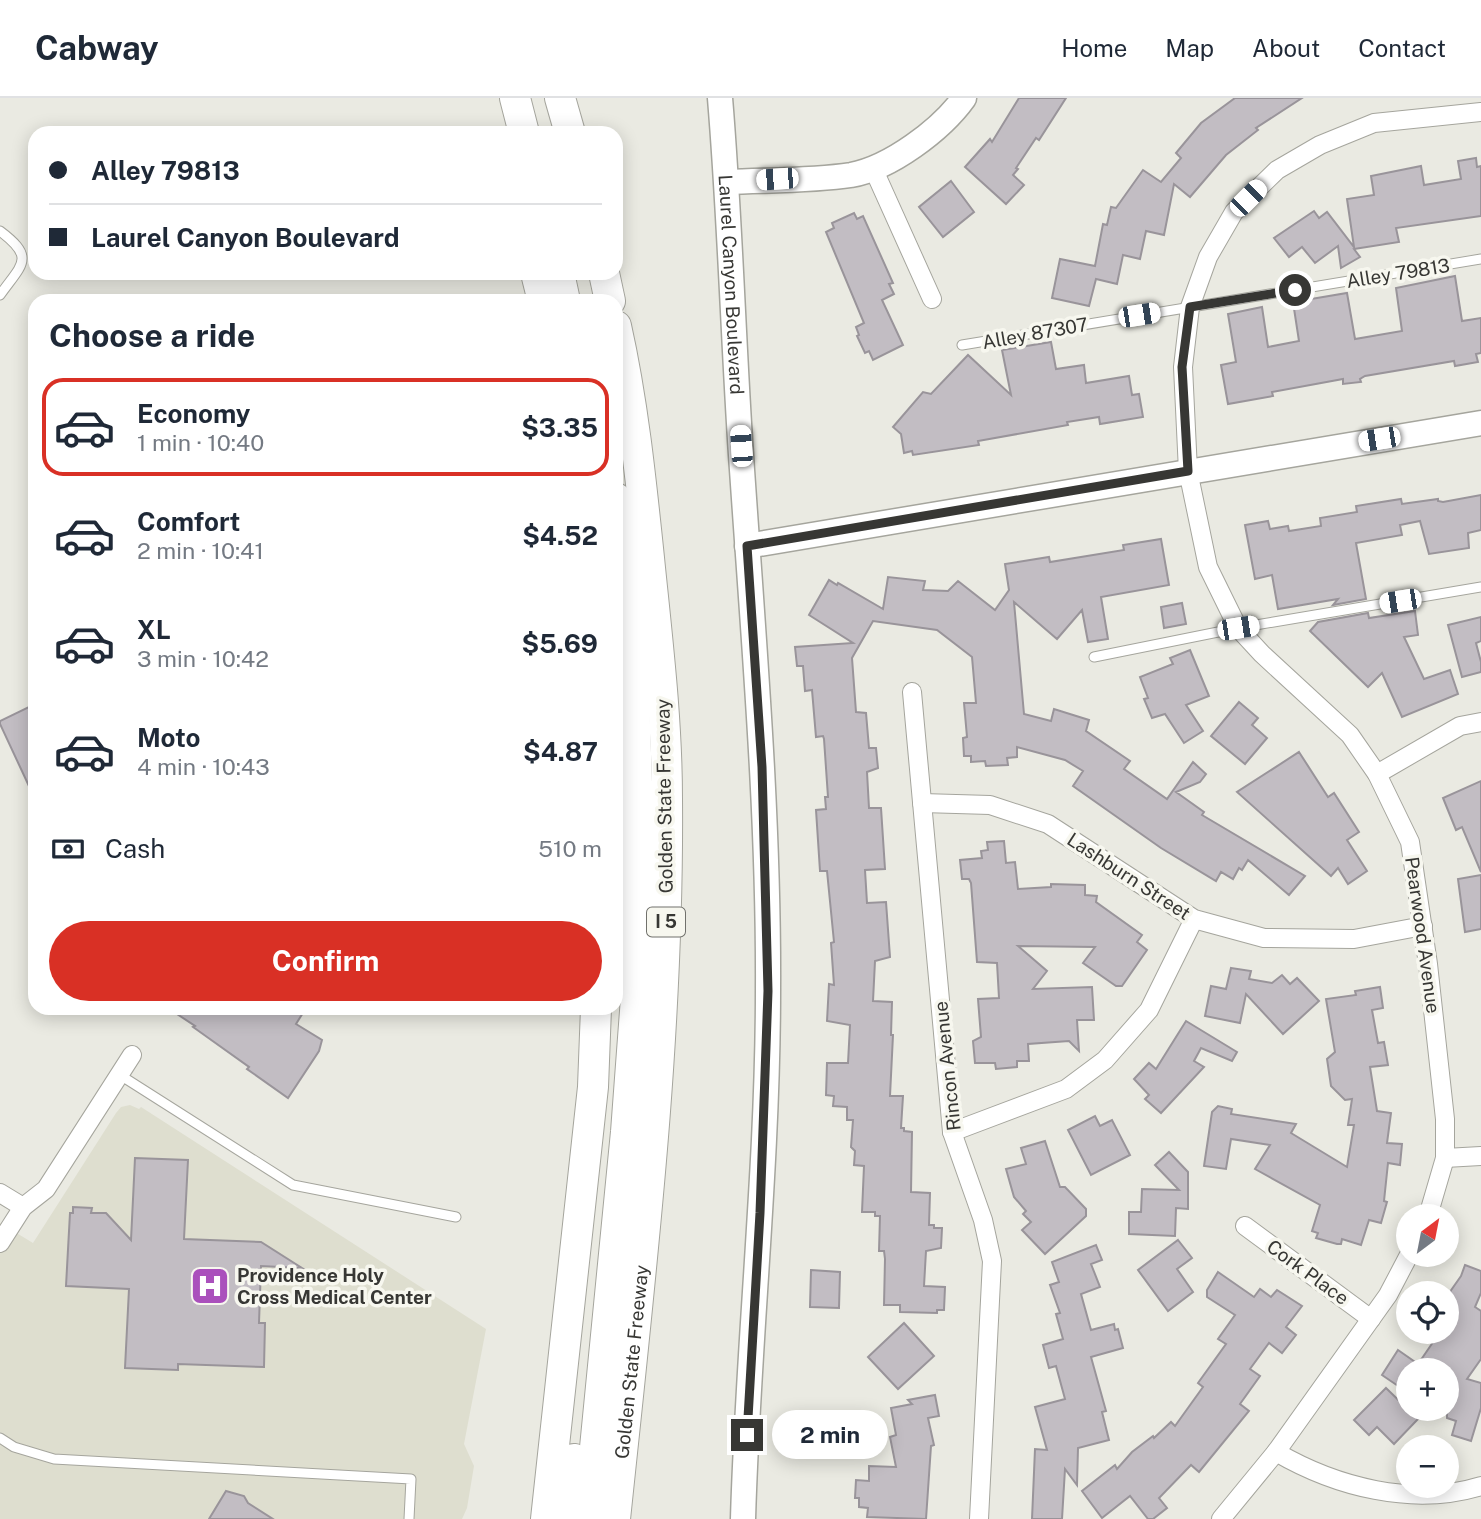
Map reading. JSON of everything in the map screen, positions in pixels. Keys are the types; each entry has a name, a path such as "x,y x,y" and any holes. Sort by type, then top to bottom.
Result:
{"highway":[{"path":"495,98 502,126"},
{"path":"515,98 522,126"},
{"path":"532,98 539,126"},
{"path":"561,98 568,126"},
{"name":"Golden State Freeway","path":"615,1519 657,1109 666,905 667,796 660,672 643,497 623,358"},
{"path":"588,1519 626,1132 638,971 638,811 632,637 623,559"},
{"path":"546,1519 593,1087 596,1015"},
{"path":"567,1519 592,1319 617,1015"}],"main road":[{"name":"Laurel Canyon Boulevard","path":"720,98 762,767 768,991 760,1213 743,1519"},
{"path":"727,182 851,174 873,168 924,141 964,98"},
{"path":"747,546 1481,423"}],"street":[{"name":"Pearwood Avenue","path":"1432,1204 1446,1158 1445,1119 1423,926 1409,842 1377,774 1350,735 1262,654 1238,628 1208,567 1188,471 1182,367 1190,307 1208,257 1234,212 1277,170 1320,145 1374,123 1481,112"},
{"path":"873,168 932,299"},
{"name":"Rincon Avenue","path":"912,692 952,1132 983,1220 992,1261 979,1519"},
{"path":"1377,774 1460,726 1481,722"},
{"name":"Lashburn Street","path":"922,803 990,805 1048,824 1194,919 1264,938 1354,939 1423,926"},
{"path":"952,1132 1066,1089 1105,1060 1149,1010 1194,919"},
{"path":"0,1243 23,1207 46,1189 132,1055"},
{"path":"1446,1158 1481,1156"},
{"path":"0,1193 23,1207"},
{"name":"Cork Place","path":"1245,1226 1371,1319"},
{"path":"1221,1519 1276,1452 1388,1295 1403,1267"},
{"path":"1276,1452 1296,1464 1357,1487 1418,1496 1481,1486"}],"lane":[{"path":"0,231 16,243 22,252 23,262 0,295"},
{"name":"Alley 79813","path":"1190,307 1481,259"},
{"name":"Alley 87307","path":"962,345 1190,307"},
{"path":"1094,657 1238,628 1481,587"},
{"path":"120,1076 293,1185 456,1217"},
{"path":"0,1438 14,1447 54,1459 411,1479 409,1519"}],"shaded area":[{"name":"Providence Holy Cross Medical Center","path":"130,1105 139,1109 141,1107 486,1329 464,1444 474,1466 467,1508 462,1519 0,1519 0,1223 33,1243 116,1113 121,1107"}],"building":[{"path":"1019,98 1066,98 1039,140 1036,138 1016,168 1018,169 1013,175 1024,185 1006,204 965,167 990,139 992,142"},
{"path":"1235,98 1302,98 1256,128 1258,130 1226,155 1190,197 1174,184 1164,235 1146,231 1140,259 1123,255 1117,284 1096,279 1089,306 1052,298 1060,259 1095,266 1103,224 1107,225 1111,207 1116,208 1143,170 1161,182 1181,158 1176,153 1201,123"},
{"path":"1476,158 1477,167 1481,166 1481,216 1396,228 1399,242 1354,249 1360,257 1341,268 1338,246 1315,263 1302,247 1289,257 1274,238 1314,211 1319,218 1327,212 1354,247 1347,199 1374,195 1371,176 1421,166 1424,185 1461,179 1458,161"},
{"path":"951,181 974,212 943,237 919,207"},
{"path":"854,213 857,219 863,216 893,283 889,284 894,294 882,300 903,345 873,360 869,351 865,353 857,336 856,327 864,323 826,232 834,228 832,223"},
{"path":"1455,276 1462,321 1481,318 1481,353 1476,354 1478,362 1455,366 1454,361 1365,376 1360,379 1361,382 1343,384 1343,379 1272,392 1273,396 1228,404 1221,365 1236,362 1228,314 1262,307 1268,347 1299,341 1293,302 1347,293 1355,339 1402,331 1396,288"},
{"path":"1051,342 1056,369 1084,365 1086,383 1129,376 1132,395 1139,394 1143,417 1100,424 1099,417 978,441 979,445 913,455 912,451 904,453 901,434 893,427 923,392 931,394 968,355 1011,395 1002,350"},
{"path":"1481,495 1481,530 1468,533 1469,548 1429,554 1420,521 1400,525 1402,535 1356,543 1366,599 1333,605 1338,599 1278,609 1272,575 1255,579 1245,525 1268,521 1270,529 1288,526 1289,531 1321,526 1320,518 1357,512 1356,506 1401,499 1402,504 1438,499 1443,502"},
{"path":"1161,539 1169,585 1101,597 1108,639 1088,642 1082,610 1057,639 1014,602 1024,714 1051,721 1054,709 1089,720 1086,731 1130,761 1124,769 1167,799 1193,762 1206,774 1200,782 1176,792 1204,812 1202,815 1305,876 1289,895 1248,860 1242,870 1239,868 1233,879 1221,872 1216,881 1161,848 1073,786 1083,771 1065,760 1017,747 1017,757 1007,758 1008,765 986,766 985,761 971,762 971,756 964,756 963,738 967,737 964,703 976,703 972,657 937,630 873,621 852,658 856,712 866,713 869,748 876,748 878,768 867,772 869,808 881,808 885,869 865,870 867,903 886,902 890,957 875,961 873,1001 892,1002 890,1096 903,1096 901,1128 912,1132 911,1192 930,1193 929,1225 942,1228 941,1248 926,1251 924,1286 945,1287 944,1310 937,1310 937,1313 900,1312 900,1305 884,1305 885,1259 884,1251 879,1251 880,1216 875,1216 875,1212 862,1212 864,1166 854,1165 855,1151 851,1147 853,1120 847,1120 847,1107 833,1106 834,1096 826,1095 827,1063 848,1063 850,1025 827,1021 829,984 834,985 831,943 834,942 827,871 820,871 816,810 826,809 825,797 828,797 824,739 823,736 816,737 812,690 805,691 803,666 797,666 795,647 853,643 809,615 829,580 883,609 888,577 925,581 923,590 948,591 958,581 995,610 1009,590 1005,564 1049,557 1050,562 1124,550 1123,545"},
{"path":"1182,603 1186,624 1164,628 1161,607"},
{"path":"1415,611 1418,635 1404,637 1424,679 1450,670 1458,694 1402,717 1382,673 1368,687 1310,631 1318,622 1368,613 1369,618"},
{"path":"1481,617 1481,641 1476,643 1481,672 1462,677 1448,625"},
{"path":"1190,650 1209,696 1186,705 1203,731 1184,743 1165,714 1152,718 1144,699 1148,698 1140,677 1173,664 1170,658"},
{"path":"1239,702 1258,718 1252,725 1267,738 1245,764 1211,736"},
{"path":"28,707 28,784 0,724 0,721"},
{"path":"1299,752 1328,797 1334,793 1359,832 1347,840 1367,871 1348,884 1338,868 1331,876 1237,792"},
{"path":"1481,781 1481,872 1462,827 1456,830 1443,798"},
{"path":"1004,841 1006,863 1015,862 1018,889 1051,887 1051,884 1085,885 1085,895 1097,896 1096,902 1142,935 1137,942 1147,950 1122,986 1116,986 1083,963 1095,947 1018,946 1047,971 1033,989 1092,987 1094,1020 1077,1020 1079,1051 1069,1041 1028,1044 1029,1061 1017,1061 1017,1067 996,1069 995,1063 975,1063 973,1041 981,1037 978,999 999,998 997,963 977,962 971,883 969,879 962,879 960,860 982,858 981,851 988,850 987,842"},
{"path":"1481,875 1481,929 1465,932 1458,879"},
{"path":"1231,968 1251,971 1249,979 1272,983 1282,975 1290,984 1297,978 1319,1001 1283,1034 1246,994 1240,1023 1205,1016 1211,986 1226,989"},
{"path":"1380,987 1383,1008 1372,1010 1378,1043 1384,1042 1388,1065 1370,1067 1377,1111 1391,1113 1387,1143 1402,1144 1400,1165 1388,1163 1384,1201 1387,1202 1381,1223 1369,1220 1361,1245 1342,1239 1341,1244 1337,1244 1316,1238 1318,1233 1312,1231 1320,1205 1255,1169 1270,1145 1231,1139 1226,1169 1204,1166 1212,1112 1218,1106 1232,1109 1231,1114 1296,1124 1291,1133 1347,1167 1354,1125 1348,1125 1352,1099 1345,1100 1331,1086 1327,1059 1335,1052 1326,999 1356,995 1355,991"},
{"path":"178,1015 302,1015 296,1024 322,1040 319,1051 288,1098 193,1027 195,1026"},
{"path":"1186,1021 1237,1052 1232,1061 1201,1048 1194,1061 1204,1067 1161,1113 1145,1099 1149,1095 1134,1079 1149,1063 1156,1069"},
{"path":"1095,1116 1100,1126 1112,1120 1130,1155 1091,1175 1068,1130"},
{"path":"1045,1141 1060,1187 1065,1187 1086,1209 1086,1216 1045,1254 1022,1230 1031,1222 1023,1214 1026,1211 1014,1197 1006,1169 1026,1164 1021,1148"},
{"path":"1169,1152 1188,1172 1188,1209 1176,1208 1175,1236 1129,1234 1129,1212 1141,1212 1142,1189 1179,1190 1155,1165"},
{"path":"135,1158 188,1160 184,1239 261,1242 302,1268 261,1266 259,1323 265,1323 264,1367 178,1364 178,1370 125,1368 129,1289 66,1286 70,1213 73,1213 73,1207 92,1208 91,1213 106,1213 131,1240"},
{"path":"1178,1240 1192,1258 1177,1269 1193,1292 1168,1311 1138,1270"},
{"path":"1096,1245 1102,1260 1091,1264 1100,1287 1081,1294 1091,1330 1114,1324 1123,1348 1091,1357 1106,1411 1102,1412 1109,1440 1078,1448 1077,1485 1065,1469 1062,1519 1032,1519 1035,1449 1047,1450 1035,1407 1065,1399 1056,1366 1049,1368 1043,1345 1063,1339 1056,1314 1060,1313 1050,1285 1059,1282 1052,1262"},
{"path":"1465,1265 1481,1271 1481,1293 1475,1307 1481,1311 1481,1359 1467,1379 1481,1383 1481,1408 1471,1441 1459,1435 1452,1435 1456,1421 1459,1421 1459,1358 1422,1358 1432,1344 1459,1344 1458,1281"},
{"path":"811,1270 840,1272 839,1308 810,1307"},
{"path":"1218,1272 1254,1297 1260,1289 1271,1297 1277,1290 1302,1306 1286,1327 1296,1335 1282,1353 1269,1343 1250,1369 1260,1376 1240,1404 1249,1411 1199,1472 1191,1465 1159,1498 1167,1508 1153,1519 1148,1519 1130,1496 1102,1518 1082,1491 1115,1465 1117,1469 1132,1452 1153,1436 1154,1438 1171,1422 1175,1426 1203,1387 1198,1383 1226,1344 1218,1339 1235,1315 1207,1297 1207,1290"},
{"path":"904,1323 934,1356 898,1389 868,1357"},
{"path":"1398,1350 1409,1358 1396,1358 1396,1385 1382,1375"},
{"path":"1386,1388 1396,1398 1396,1421 1416,1421 1403,1435 1396,1435 1394,1444 1377,1427 1369,1435 1354,1420"},
{"path":"935,1395 939,1416 928,1418 934,1445 931,1446 926,1519 867,1517 868,1508 859,1507 859,1498 855,1498 856,1480 869,1481 869,1466 896,1467 890,1437 896,1435 891,1408 912,1404 908,1400"},
{"path":"226,1491 244,1496 248,1503 273,1519 209,1519"}],"place":[{"name":"Providence Holy Cross Medical Center","path":"210,1286"}],"route":[{"path":"747,1435 760,1213 768,991 762,767 747,546 1188,471 1182,367 1190,307 1295,290"}]}
